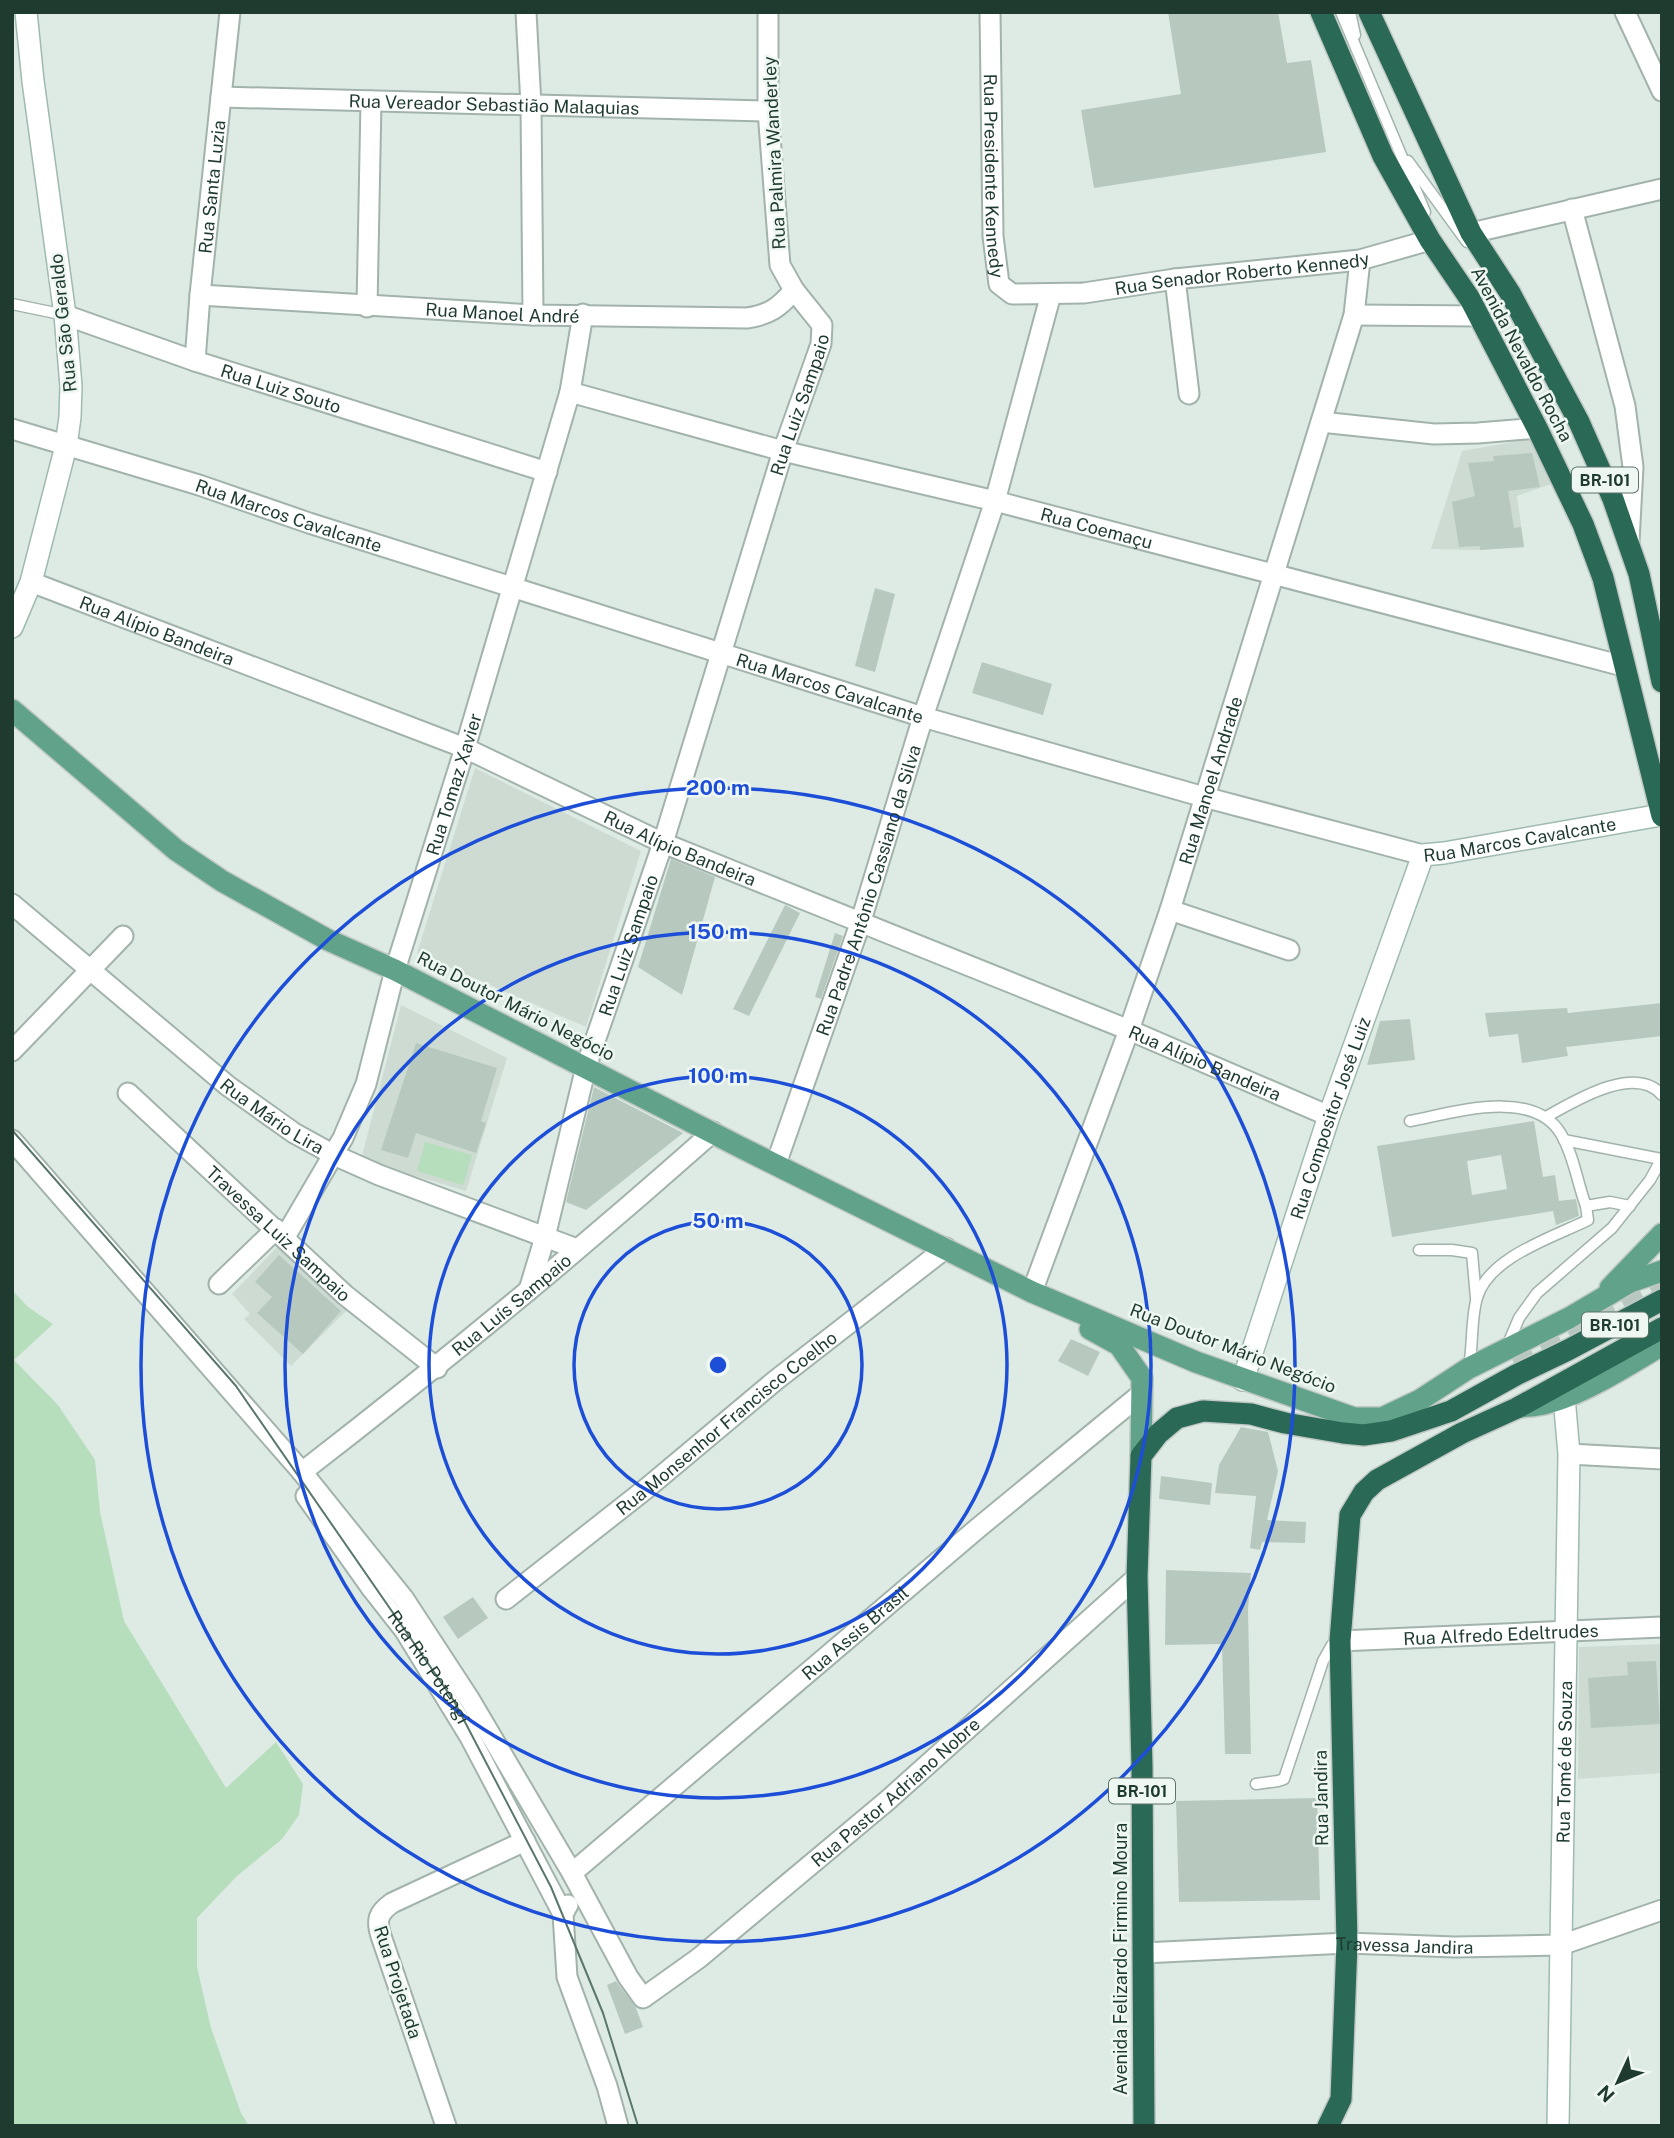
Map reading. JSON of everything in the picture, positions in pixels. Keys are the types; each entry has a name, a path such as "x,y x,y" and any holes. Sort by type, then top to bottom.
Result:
{"highway":[{"name":"Avenida Nevaldo Rocha","path":"1321,12 1383,156 1430,240 1479,316 1583,524 1603,578 1662,816"},
{"name":"Avenida Nevaldo Rocha","path":"1369,12 1471,233 1510,293 1579,422 1629,542 1662,682"},
{"name":"BR-101","path":"1141,1456 1157,1434 1177,1418 1203,1411 1251,1414 1343,1433 1364,1435 1391,1431 1451,1411 1662,1300"},
{"name":"BR-101","path":"1517,1408 1662,1328"},
{"path":"1391,1431 1509,1357"},
{"name":"Rua Jandira","path":"1341,2099 1347,1944 1340,1641 1350,1515 1364,1492 1377,1479 1462,1433 1517,1408"},
{"name":"Avenida Felizardo Firmino Moura","path":"1141,1456 1137,1577 1142,1766 1144,2126"},
{"name":"BR-101","path":"1328,2126 1341,2099"}],"main road":[{"name":"Rua Doutor Mário Negócio","path":"12,710 176,850 222,881 328,940 395,971 1032,1292 1243,1380 1354,1418 1382,1418 1420,1400 1469,1368 1509,1357 1630,1282 1662,1271"},
{"name":"Rua Doutor Mário Negócio","path":"1602,1298 1626,1269 1662,1234"},
{"name":"Rua Doutor Mário Negócio","path":"1032,1292 1119,1345 1142,1378 1141,1456"},
{"path":"1517,1408 1564,1397 1662,1345"}],"street":[{"name":"Rua Santa Luzia","path":"195,360 230,12"},
{"path":"526,12 531,105 533,315"},
{"name":"Rua Palmira Wanderley","path":"768,12 768,111 780,265 794,290"},
{"name":"Rua Presidente Kennedy","path":"990,12 993,236 999,284 1012,294 1051,294"},
{"path":"1625,12 1662,91"},
{"name":"Rua São Geraldo","path":"12,627 30,582 66,446 71,386 65,315 22,82 22,22"},
{"name":"Rua Vereador Sebastião Malaquias","path":"221,97 768,111"},
{"path":"367,307 371,101"},
{"path":"1471,233 1662,189"},
{"name":"Avenida Nevaldo Rocha","path":"1572,209 1625,406 1633,467 1629,542"},
{"name":"Rua Senador Roberto Kennedy","path":"1051,294 1095,292 1175,279 1360,260 1430,240"},
{"name":"Rua Manoel Andrade","path":"1032,1292 1129,1030 1170,910 1354,315 1360,260"},
{"path":"1175,279 1189,394"},
{"name":"Rua Manoel André","path":"200,295 533,315 747,317 763,315 780,306 794,290"},
{"name":"Rua Luiz Sampaio","path":"529,1290 545,1237 586,1067 663,843 783,451 821,344 821,326 817,317 794,290"},
{"name":"Rua Padre Antônio Cassiano da Silva","path":"776,1164 860,924 923,718 995,501 1051,294"},
{"name":"Rua Tomaz Xavier","path":"219,1284 280,1233 334,1155 366,1084 395,971 465,748 570,392 583,314"},
{"name":"Rua Luiz Souto","path":"65,315 195,360 547,472"},
{"path":"1354,315 1479,316"},
{"name":"Rua Coemaçu","path":"570,392 783,451 995,501 1623,666"},
{"path":"1321,422 1434,434 1537,428"},
{"name":"Rua Marcos Cavalcante","path":"12,429 199,485 309,523 923,718 1423,855 1662,816"},
{"name":"Rua Alípio Bandeira","path":"30,582 465,748 663,843 1129,1030 1329,1116"},
{"name":"Rua Compositor José Luiz","path":"1243,1380 1329,1116 1423,855"},
{"name":"Rua Mário Lira","path":"12,904 260,1110 294,1133 379,1175 577,1249"},
{"path":"1170,910 1289,950"},
{"path":"12,1051 123,936"},
{"name":"Travessa Luiz Sampaio","path":"128,1093 345,1294 437,1368"},
{"name":"Rua Luís Sampaio","path":"302,1472 437,1368 713,1132"},
{"name":"Rua Rio Potengi","path":"12,1140 302,1472 404,1599 438,1649 572,1873 628,1977 643,1998"},
{"name":"Rua Monsenhor Francisco Coelho","path":"506,1599 647,1488 776,1380 946,1248"},
{"name":"Rua Assis Brasil","path":"572,1873 978,1528 1141,1394"},
{"name":"Rua Tomé de Souza","path":"1558,2126 1569,1454 1564,1397"},
{"name":"Rua Rio Potengi","path":"269,1434 280,1459 410,1639 470,1737 563,1914 567,1977 607,2087 618,2126"},
{"path":"1569,1454 1662,1459"},
{"name":"Rua Pastor Adriano Nobre","path":"643,1998 699,1958 888,1800 1137,1577"},
{"name":"Rua Alfredo Edeltrudes","path":"1340,1641 1662,1627"},
{"name":"Rua Projetada","path":"446,2126 381,1936 378,1918 383,1909 392,1903 525,1841"},
{"name":"Rua Rio Potengi","path":"563,1914 572,1892 572,1873"},
{"name":"Travessa Jandira","path":"1143,1953 1347,1944 1455,1947 1561,1945 1662,1910"},
{"name":"Rua Jandira","path":"1341,2099 1341,2126"}],"lane":[{"path":"1341,12 1445,261"},
{"path":"1350,12 1360,59"},
{"path":"1398,146 1487,270 1510,293"},
{"name":"Rua Luiz Souto","path":"12,304 65,315"},
{"path":"1546,1118 1590,1093 1615,1086 1635,1083 1656,1088 1662,1095"},
{"path":"1410,1121 1495,1105 1521,1108 1546,1118 1560,1132 1571,1153 1588,1220 1507,1260 1483,1283 1476,1298"},
{"path":"1509,1357 1519,1318 1537,1293 1612,1228 1662,1159 1564,1140"},
{"path":"1586,1206 1610,1202 1630,1206"},
{"path":"1419,1250 1472,1253 1476,1298 1469,1368"},
{"path":"1256,1784 1284,1779 1323,1661 1332,1645 1340,1641"}],"shaded area":[{"path":"1530,439 1551,484 1517,496 1524,547 1431,549 1462,451"},
{"path":"475,768 641,851 586,1027 417,953"},
{"path":"401,1005 507,1058 466,1191 361,1160"},
{"path":"279,1245 350,1307 291,1366 244,1319 250,1314 232,1294"},
{"path":"1662,1644 1662,1773 1578,1779 1579,1647"}],"green space":[{"path":"425,1142 472,1155 463,1185 417,1171"},
{"path":"12,1290 28,1307 53,1324 14,1360 58,1405 95,1460 100,1512 124,1621 226,1788 276,1742 303,1784 299,1815 282,1839 237,1876 197,1918 197,1967 211,2028 241,2113 249,2126 12,2126"}],"building":[{"path":"1168,12 1278,12 1287,63 1311,60 1326,152 1094,188 1081,110 1181,94"},
{"path":"1532,453 1540,487 1508,491 1514,528 1521,527 1524,547 1480,550 1480,546 1459,547 1452,502 1475,496 1468,463 1494,461 1493,456"},
{"path":"875,588 895,594 875,672 855,666"},
{"path":"982,662 1052,684 1043,715 972,693"},
{"path":"671,859 715,877 682,995 638,967"},
{"path":"785,905 800,913 749,1016 733,1009"},
{"path":"835,933 843,936 821,999 815,997"},
{"path":"1662,1003 1662,1036 1566,1047 1568,1056 1522,1063 1518,1034 1489,1037 1485,1013 1567,1008 1568,1013"},
{"path":"1410,1019 1415,1060 1367,1065 1380,1021"},
{"path":"416,1043 497,1068 481,1121 486,1123 476,1153 416,1133 408,1158 381,1150"},
{"path":"594,1087 683,1133 586,1210 566,1202"},
{"path":"1534,1121 1543,1177 1555,1175 1559,1201 1576,1199 1579,1216 1556,1225 1553,1211 1392,1237 1377,1146","holes":["1501,1155 1507,1189 1472,1195 1467,1161"]},
{"path":"279,1255 341,1311 303,1354 257,1313 272,1297 255,1282"},
{"path":"1071,1339 1100,1352 1088,1376 1058,1361"},
{"path":"1241,1427 1268,1432 1278,1471 1267,1520 1306,1522 1305,1543 1262,1542 1260,1550 1250,1548 1256,1496 1215,1493 1219,1465"},
{"path":"1161,1476 1212,1483 1210,1505 1159,1499"},
{"path":"1166,1570 1251,1573 1248,1610 1251,1754 1225,1754 1222,1644 1165,1645"},
{"path":"473,1597 488,1618 458,1639 443,1617"},
{"path":"1656,1661 1660,1724 1591,1728 1588,1678 1628,1675 1627,1662"},
{"path":"1317,1798 1320,1900 1179,1902 1176,1801"},
{"path":"616,1981 636,2008 643,2027 625,2034 607,1985"}],"tunnel":[{"path":"1514,1363 1662,1285"}],"tram line":[{"path":"12,1130 236,1386 454,1701 551,1887 603,2013 638,2126"}]}
